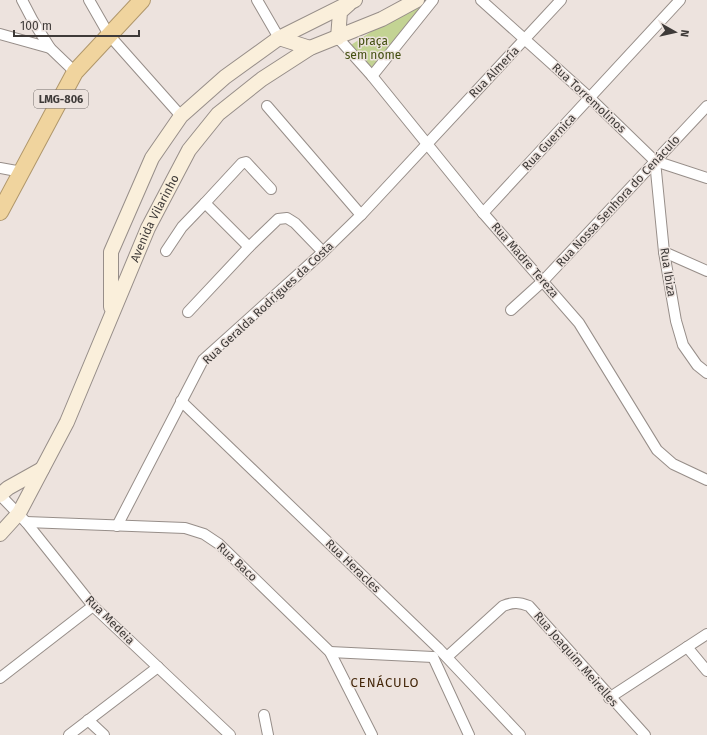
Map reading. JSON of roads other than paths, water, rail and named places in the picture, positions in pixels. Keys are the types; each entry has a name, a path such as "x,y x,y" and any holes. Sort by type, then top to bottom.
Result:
{"highway":[{"name":"LMG-806","path":"0,212 75,72 142,0"}],"main road":[{"name":"Avenida Vilarinho","path":"110,317 111,252 152,158 181,116 225,77 279,38 356,0"},
{"path":"338,38 340,11 356,0"},
{"name":"Avenida Vilarinho","path":"0,534 22,517 42,469 67,422 148,228 189,150 218,114 262,79 310,48 382,19 417,0"},
{"path":"279,38 310,48"},
{"path":"3,493 42,469"}],"street":[{"path":"22,0 32,21 50,48 75,72"},
{"path":"89,0 109,35 181,116"},
{"path":"256,0 279,38"},
{"path":"372,76 433,0"},
{"name":"Rua Torremolinos","path":"481,0 590,98 656,161 707,178"},
{"name":"Rua Almería","path":"426,143 525,41 561,0"},
{"name":"Rua Guernica","path":"483,213 680,0"},
{"path":"0,34 50,48"},
{"name":"Rua Madre Tereza","path":"338,38 372,76 483,213 579,323 657,450 672,464 707,480"},
{"path":"267,106 361,215"},
{"name":"Rua Nossa Senhora do Cenáculo","path":"511,310 543,281 707,106"},
{"name":"Rua Geralda Rodrigues da Costa","path":"117,526 203,360 323,252 361,215 426,143"},
{"name":"Rua Ibiza","path":"656,161 664,252 676,321 683,345 707,373"},
{"path":"166,252 182,227 242,163 246,162 271,189"},
{"path":"0,168 22,172"},
{"path":"205,203 249,247"},
{"path":"188,312 249,247 278,219 287,218 295,223 323,252"},
{"path":"664,252 707,271"},
{"name":"Rua Heracles","path":"181,401 436,653 447,657 520,735"},
{"name":"Rua Medeia","path":"3,493 93,606 230,735"},
{"name":"Rua Baco","path":"22,517 117,526 185,528 204,534 219,544 330,652 372,735"},
{"name":"Rua Joaquim Meirelles","path":"447,657 503,606 511,602 529,606 609,698 645,735"},
{"path":"0,678 93,606"},
{"path":"609,698 707,634"},
{"path":"687,647 707,671"},
{"path":"330,652 436,653 469,735"},
{"path":"69,735 158,667"},
{"path":"264,715 268,735"},
{"path":"88,720 104,735"}],"district":[{"name":"CENÁCULO","path":"385,682"}],"park label":[{"name":"praça sem nome","path":"373,48"}]}
